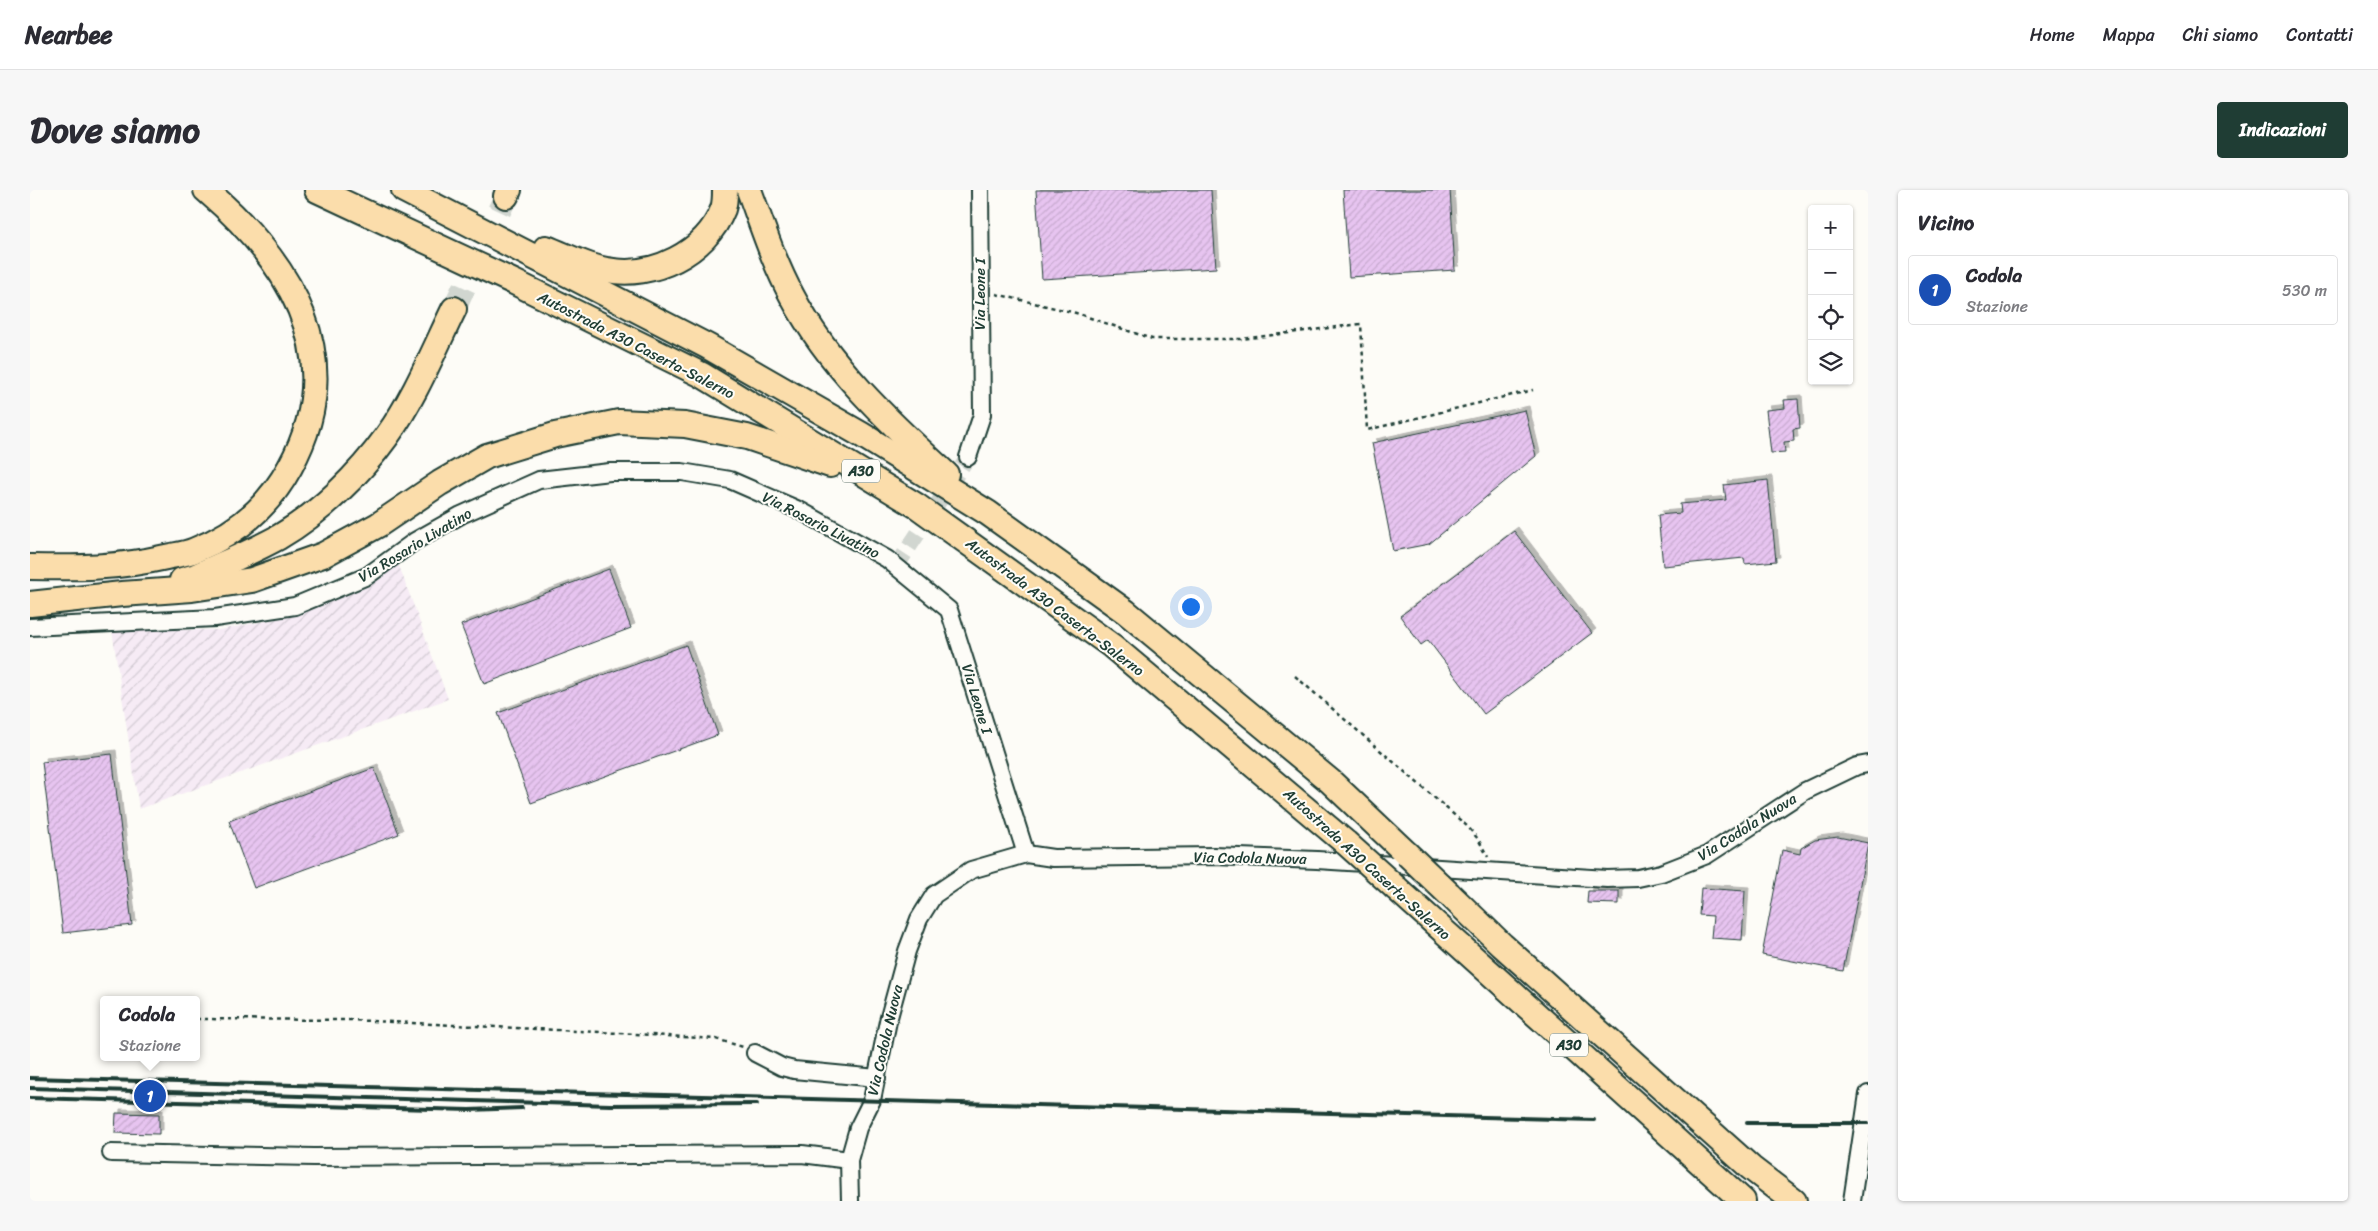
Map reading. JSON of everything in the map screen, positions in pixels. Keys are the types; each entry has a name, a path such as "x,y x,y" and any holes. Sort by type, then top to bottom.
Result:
{"highway":[{"path":"96,568 155,560 194,551 240,528 265,503 285,476 310,424 315,392 314,359 306,320 270,254 206,190"},
{"name":"Autostrada A30 Caserta-Salerno","path":"317,190 514,282 702,376 917,506 1112,646 1346,843 1743,1201"},
{"name":"Autostrada A30 Caserta-Salerno","path":"404,190 707,346 862,435 988,513 1126,612 1330,780 1502,945 1744,1162 1794,1201"},
{"path":"437,206 606,270 625,272 646,270 669,262 693,249 708,234 723,208 725,190"},
{"path":"750,190 764,232 791,296 817,338 862,390 916,447 988,513"},
{"path":"122,594 196,576 280,536 316,512 387,436 404,408 454,308"},
{"path":"30,604 192,589 252,580 323,555 378,525 440,483 487,456 555,435 618,422 685,425 747,437 822,461 917,506"},
{"path":"30,567 167,569 232,559"}],"street":[{"name":"Via Leone I","path":"968,457 982,415 980,190"},
{"name":"Via Rosario Livatino","path":"30,626 215,618 295,606 366,576 415,541 461,516 539,480 610,472 682,472 730,480 800,511 886,559 896,567"},
{"name":"Via Leone I","path":"896,567 949,610 1026,854"},
{"name":"Via Codola Nuova","path":"850,1201 849,1160 858,1128 872,1100 888,1022 907,950 919,919 934,896 971,870 1026,854 1053,858 1224,856 1607,879 1638,878 1661,873 1707,854 1805,791 1865,763"},
{"path":"755,1053 782,1067 794,1070 877,1078"},
{"path":"1852,1201 1863,1165 1868,1094"},
{"path":"111,1154 314,1156 802,1154 849,1160"}],"path":[{"path":"980,290 1076,314 1152,340 1240,339 1361,324 1367,430 1533,390"},
{"path":"1294,676 1468,827 1486,853 1492,871"},
{"path":"200,1019 351,1020 620,1032 716,1039 735,1044 755,1053"}],"shaded area":[{"path":"398,563 448,699 139,809 112,630 219,630 287,617 363,587"}],"building":[{"path":"1036,190 1211,190 1216,268 1042,279"},
{"path":"1343,190 1450,190 1455,270 1349,277"},
{"path":"1798,399 1800,428 1793,429 1794,441 1784,442 1785,452 1771,453 1766,410 1785,408 1784,400"},
{"path":"1525,410 1536,456 1429,544 1393,551 1372,443"},
{"path":"1768,480 1776,561 1745,564 1744,558 1663,566 1658,515 1681,513 1680,504 1726,500 1724,485"},
{"path":"1514,531 1592,633 1484,714 1428,640 1421,645 1400,616"},
{"path":"609,569 631,628 484,684 461,625"},
{"path":"686,645 718,735 531,803 498,713"},
{"path":"112,754 132,925 63,933 42,762"},
{"path":"374,768 399,834 254,888 229,821"},
{"path":"1838,837 1868,843 1843,971 1762,955 1782,850 1800,854 1801,848 1815,840"},
{"path":"1701,888 1745,891 1742,940 1711,938 1713,916 1699,915"},
{"path":"1588,891 1619,891 1619,904 1587,903"},
{"path":"116,1113 159,1114 159,1134 115,1133"}],"tunnel":[{"path":"454,309 506,196"},
{"path":"896,567 968,457"}],"railway":[{"path":"30,1078 1594,1120"},
{"path":"30,1088 610,1105 757,1104"},
{"path":"30,1098 469,1110 522,1108"},
{"path":"1747,1123 1868,1123"}],"place":[{"name":"Codola","path":"150,1096"}]}
